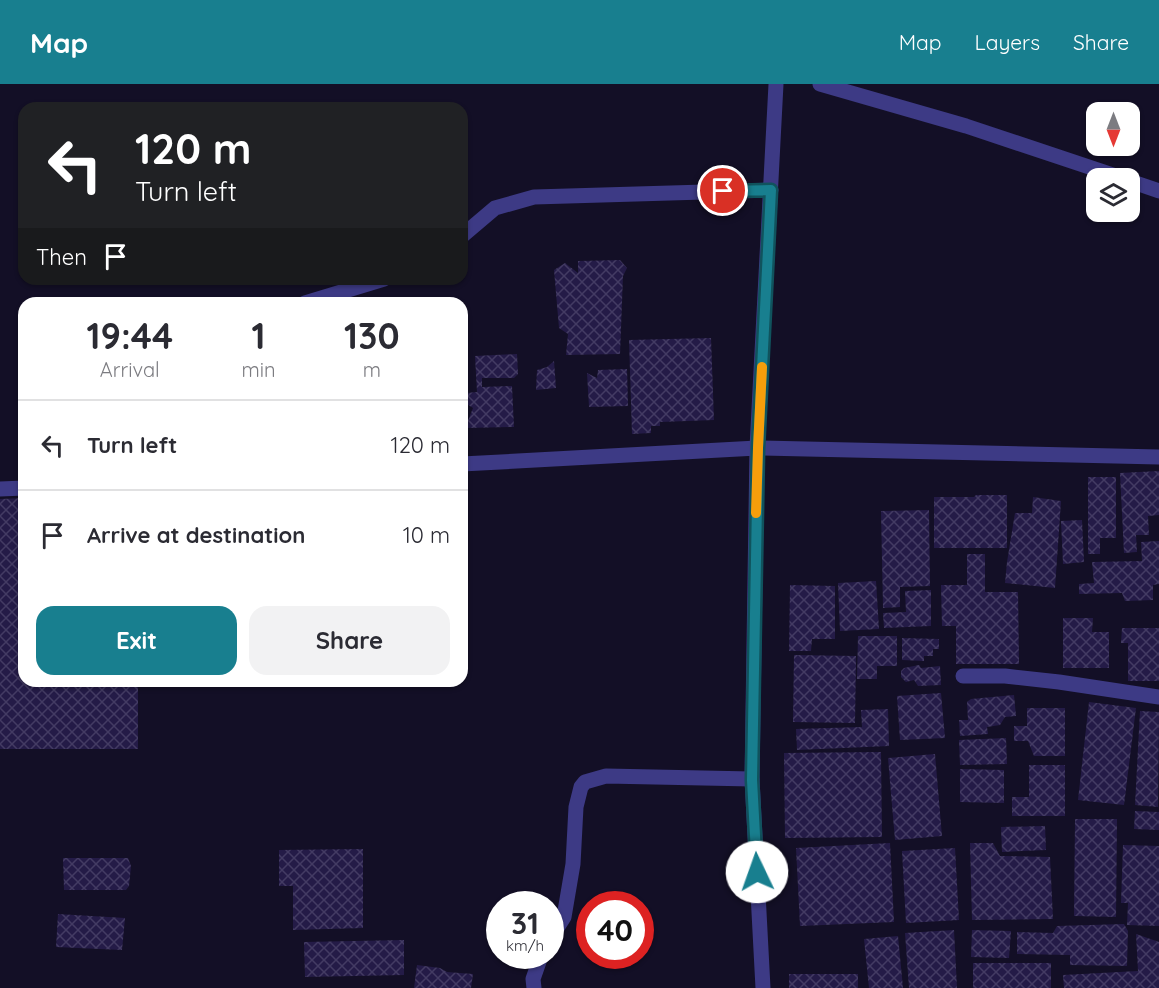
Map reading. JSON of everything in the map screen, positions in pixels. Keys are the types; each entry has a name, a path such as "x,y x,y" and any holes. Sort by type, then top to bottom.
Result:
{"street":[{"path":"763,988 752,780 758,448 776,84"},
{"path":"820,84 966,126 1092,168"},
{"path":"1140,184 1159,191"},
{"path":"468,231 495,208 534,197 771,190"},
{"path":"324,297 364,285"},
{"path":"468,464 758,448 1159,457"},
{"path":"0,489 18,488"},
{"path":"963,676 1005,676 1059,682 1159,698"},
{"path":"564,917 573,864 576,807 585,782 606,776 752,780"},
{"path":"534,988 533,979 536,969"}],"building":[{"path":"620,260 627,268 623,276 620,354 566,355 568,334 559,328 554,270 565,263 578,273 578,261"},
{"path":"711,338 714,420 660,422 660,426 651,426 651,433 632,434 629,340"},
{"path":"517,354 518,374 514,378 482,378 482,387 512,386 514,427 468,428 468,420 473,408 468,405 468,393 477,392 475,356"},
{"path":"554,361 556,388 536,390 537,370 547,367"},
{"path":"627,369 628,406 589,407 587,373 597,378 598,370"},
{"path":"1159,471 1159,515 1148,516 1149,535 1136,535 1137,552 1124,553 1120,473"},
{"path":"1088,477 1116,477 1116,538 1100,538 1100,554 1088,554"},
{"path":"976,495 1007,495 1007,548 934,548 934,497 974,497"},
{"path":"1033,497 1061,501 1055,588 1005,583 1015,513 1032,513"},
{"path":"18,498 18,687 138,687 138,749 0,749 0,499"},
{"path":"929,510 930,586 900,587 900,607 883,608 881,511"},
{"path":"1082,520 1084,562 1063,564 1061,521"},
{"path":"1159,541 1159,584 1153,585 1153,600 1125,601 1122,593 1079,594 1079,584 1094,583 1092,562 1142,561 1141,542"},
{"path":"967,554 985,554 985,592 1018,592 1019,664 956,664 956,626 942,626 941,585 967,585"},
{"path":"876,581 879,629 840,631 838,583"},
{"path":"790,585 835,586 835,639 812,639 811,651 789,651"},
{"path":"931,590 931,626 884,628 883,613 906,612 905,591"},
{"path":"1063,618 1093,618 1092,632 1109,632 1109,668 1063,668"},
{"path":"1122,628 1159,628 1159,681 1128,681 1128,643 1121,643"},
{"path":"858,636 897,636 897,666 877,666 877,679 857,679"},
{"path":"902,638 939,639 939,649 933,649 933,656 924,656 924,661 902,660"},
{"path":"794,655 856,656 855,723 793,722"},
{"path":"919,665 921,668 940,666 941,685 918,686 914,680 906,682 901,677 901,671 904,668"},
{"path":"941,693 945,738 900,740 897,696"},
{"path":"1014,695 1016,716 1005,717 1000,725 987,727 988,734 960,736 959,720 968,720 967,702 971,699"},
{"path":"1089,702 1136,708 1124,805 1078,800"},
{"path":"1027,708 1065,708 1065,756 1034,756 1028,741 1014,741 1014,726 1027,726"},
{"path":"888,709 889,746 797,750 796,729 862,727 861,710"},
{"path":"1140,711 1159,712 1158,807 1135,805"},
{"path":"1006,738 1007,764 960,765 959,740"},
{"path":"881,752 882,837 785,838 784,753"},
{"path":"935,754 942,836 895,840 888,758"},
{"path":"1029,765 1065,765 1065,816 1012,816 1012,797 1029,797"},
{"path":"960,769 1004,770 1004,803 960,802"},
{"path":"1135,811 1159,812 1159,830 1134,829"},
{"path":"1075,819 1117,819 1116,917 1074,916"},
{"path":"1045,826 1046,850 1002,852 1001,827"},
{"path":"890,843 894,922 800,926 796,848"},
{"path":"970,843 993,843 1000,856 1050,857 1053,919 972,920"},
{"path":"1123,845 1159,846 1159,926 1127,925 1128,903 1121,903"},
{"path":"955,848 959,920 906,923 902,851"},
{"path":"363,849 363,928 293,930 293,886 279,886 279,850"},
{"path":"63,858 128,858 131,866 129,886 126,890 64,890"},
{"path":"58,914 125,918 122,950 56,947"},
{"path":"1124,924 1128,931 1127,966 1070,965 1070,955 1017,954 1017,932 1053,933 1057,926"},
{"path":"954,930 957,988 909,988 905,933"},
{"path":"972,930 1011,931 1009,958 971,957"},
{"path":"1136,934 1159,942 1159,988 1064,988 1063,975 1138,971"},
{"path":"898,936 903,988 869,988 864,939"},
{"path":"404,940 404,975 305,977 304,942"},
{"path":"973,963 1051,963 1051,988 973,988"},
{"path":"417,965 440,968 447,972 473,974 471,988 414,988"},
{"path":"789,974 858,974 858,988 789,988"}],"slow traffic":[{"path":"756,513 762,367"}],"route":[{"path":"723,191 771,190 758,448 752,780 757,872"}]}
